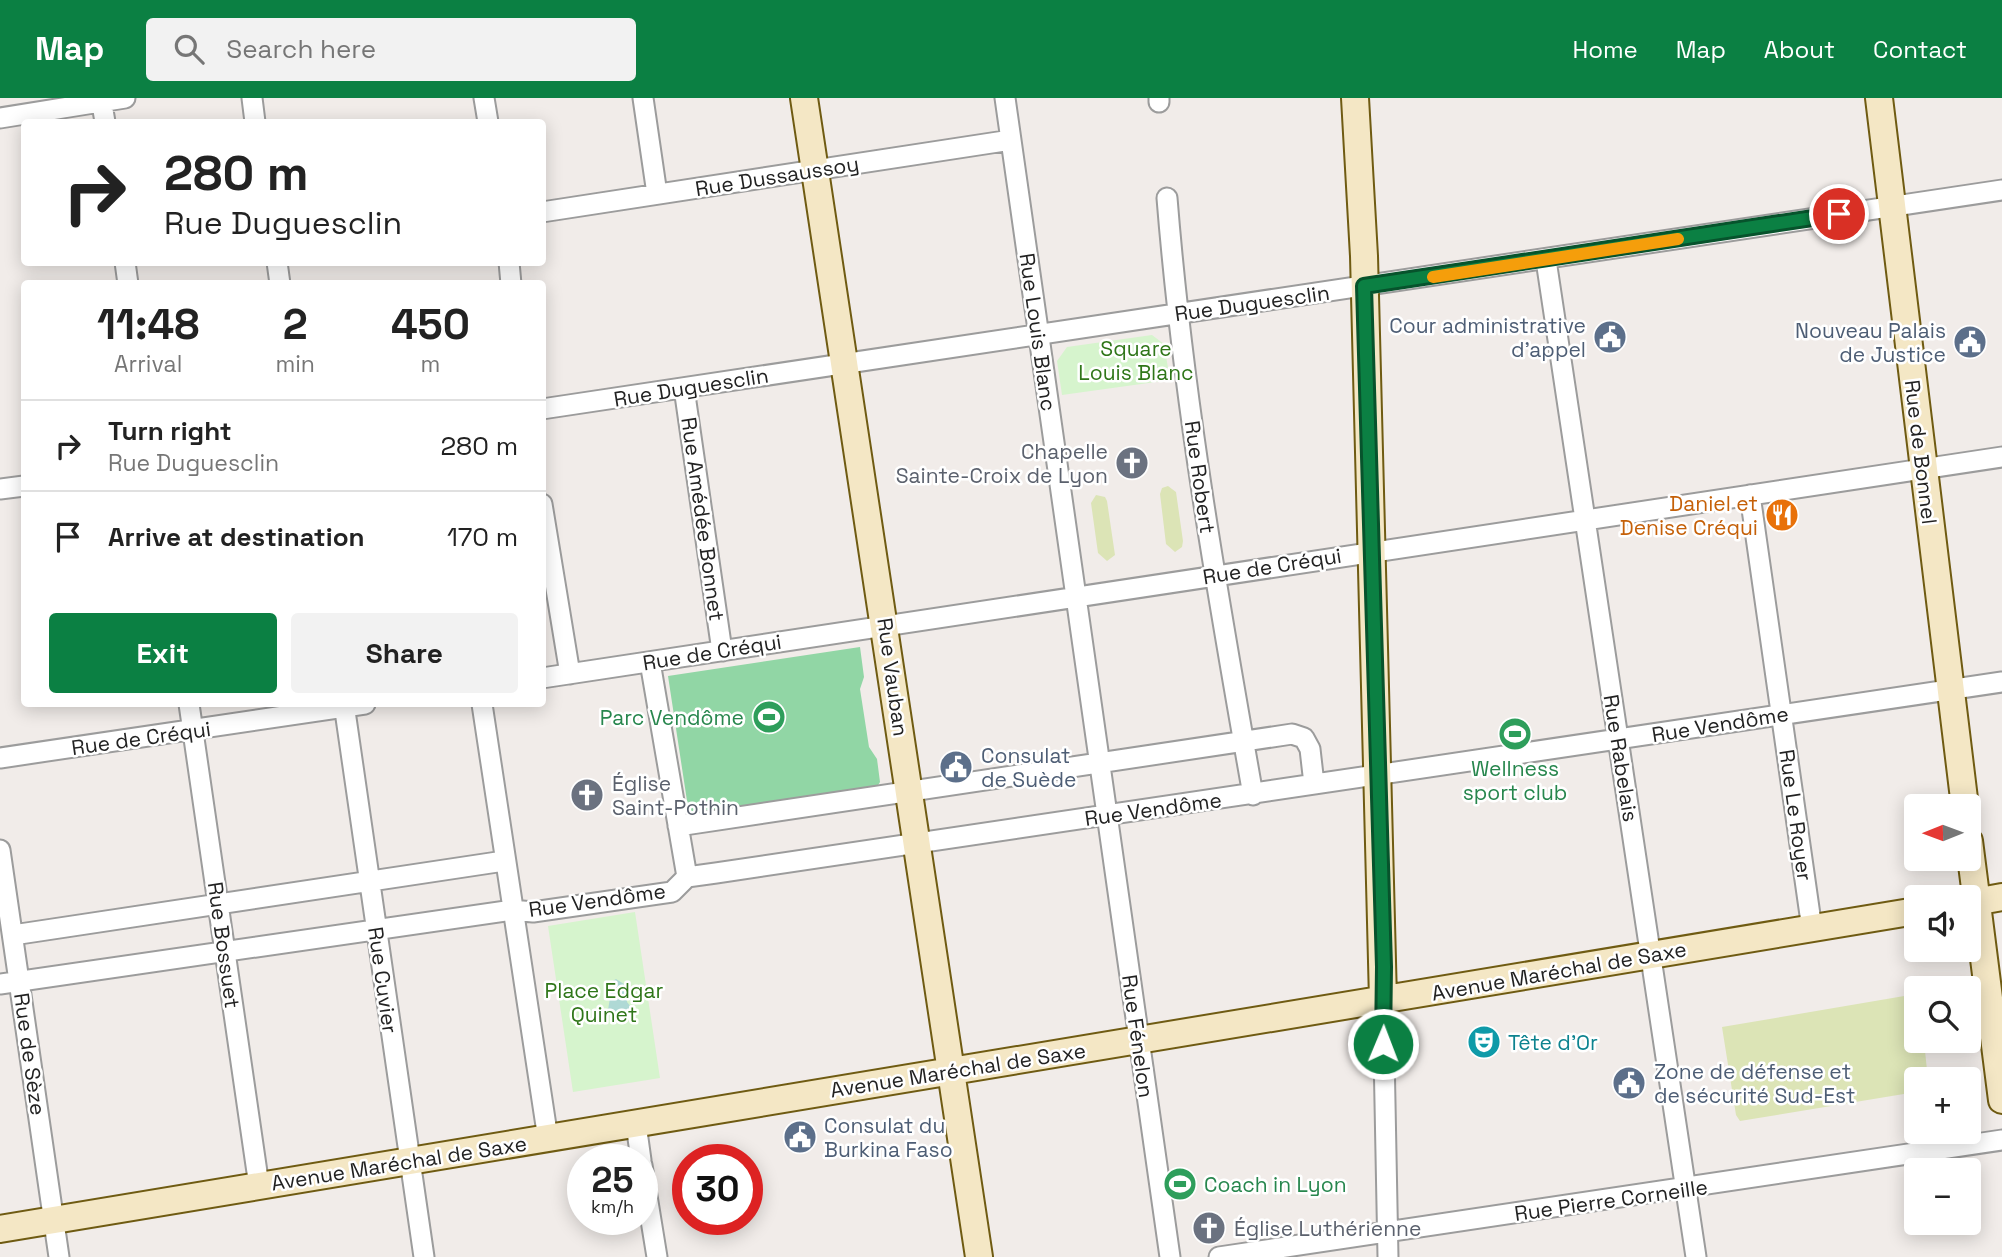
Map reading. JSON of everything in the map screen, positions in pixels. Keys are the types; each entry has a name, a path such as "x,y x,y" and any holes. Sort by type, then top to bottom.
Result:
{"main road":[{"name":"Rue Vauban","path":"804,98 979,1257"},
{"path":"1355,98 1364,286 1383,1000"},
{"name":"Rue de Bonnel","path":"1879,98 1963,794"},
{"path":"1976,872 1982,900 2002,1100"},
{"name":"Avenue Maréchal de Saxe","path":"0,1230 1904,913"}],"street":[{"path":"0,118 125,98"},
{"path":"251,98 254,119"},
{"path":"484,98 488,119"},
{"path":"643,98 657,194"},
{"name":"Rue Louis Blanc","path":"1005,98 1074,597 1108,816"},
{"path":"101,100 104,119"},
{"name":"Rue Dussaussoy","path":"546,211 1011,140"},
{"name":"Rue Duguesclin","path":"546,409 1038,333 1546,260 2002,190"},
{"name":"Rue Robert","path":"1167,198 1176,313 1214,575 1253,795"},
{"name":"Rue Rabelais","path":"1546,260 1696,1257"},
{"name":"Rue Amédée Bonnet","path":"684,388 722,651"},
{"name":"Rue de Créqui","path":"546,677 2002,457"},
{"path":"0,489 21,486"},
{"name":"Rue Le Royer","path":"1750,495 1812,929"},
{"path":"546,528 570,674"},
{"path":"650,662 687,877"},
{"name":"Rue Vendôme","path":"0,984 375,929 512,911 533,912 672,892 687,877 2002,682"},
{"name":"Rue Bossuet","path":"189,707 259,1186"},
{"name":"Rue de Créqui","path":"0,758 193,732 338,707"},
{"name":"Rue Cuvier","path":"344,707 425,1257"},
{"path":"482,707 548,1139"},
{"path":"678,826 1292,734 1304,738 1310,748 1314,784"},
{"name":"Rue Fénelon","path":"1108,816 1170,1257"},
{"name":"Rue de Sèze","path":"0,850 59,1257"},
{"path":"13,935 504,861"},
{"path":"1383,1000 1388,1257"},
{"path":"636,1124 639,1144"},
{"name":"Rue Pierre Corneille","path":"1219,1257 2002,1140"},
{"path":"653,1235 657,1257"}],"green space":[{"name":"Square Louis Blanc","path":"1152,335 1164,344 1170,380 1062,395 1057,361 1067,347"},
{"path":"1168,486 1176,492 1183,541 1182,547 1175,552 1166,544 1160,494 1162,488"},
{"path":"1096,495 1105,497 1107,501 1115,555 1107,561 1098,553 1091,503"},
{"name":"Parc Vendôme","path":"860,647 864,677 860,689 869,747 877,759 880,782 877,787 689,814 668,676"},
{"name":"Place Edgar Quinet","path":"635,912 660,1078 573,1092 548,926"},
{"path":"1904,996 1904,1053 1925,1053 1927,1067 1904,1067 1904,1094 1740,1121 1736,1115 1722,1027"}],"water":[{"path":"616,979 627,986 627,1002 631,1007 629,1016 621,1021 612,1018 608,1010 610,998 605,993 608,984"}],"slow traffic":[{"path":"1433,277 1678,239"}],"place":[{"name":"Cour administrative d'appel","path":"1610,337"},
{"name":"Nouveau Palais de Justice","path":"1970,342"},
{"name":"Chapelle Sainte-Croix de Lyon","path":"1132,463"},
{"name":"Daniel et Denise Créqui","path":"1782,515"},
{"name":"Parc Vendôme","path":"769,717"},
{"name":"Wellness sport club","path":"1515,734"},
{"name":"Consulat de Suède","path":"956,767"},
{"name":"Église Saint-Pothin","path":"587,795"},
{"name":"Tête d'Or","path":"1484,1042"},
{"name":"Zone de défense et de sécurité Sud-Est","path":"1629,1083"},
{"name":"Consulat du Burkina Faso","path":"800,1137"},
{"name":"Coach in Lyon","path":"1180,1184"},
{"name":"Église Luthérienne","path":"1209,1228"}],"route":[{"path":"1383,1044 1380,802 1364,286 1839,214"}]}
